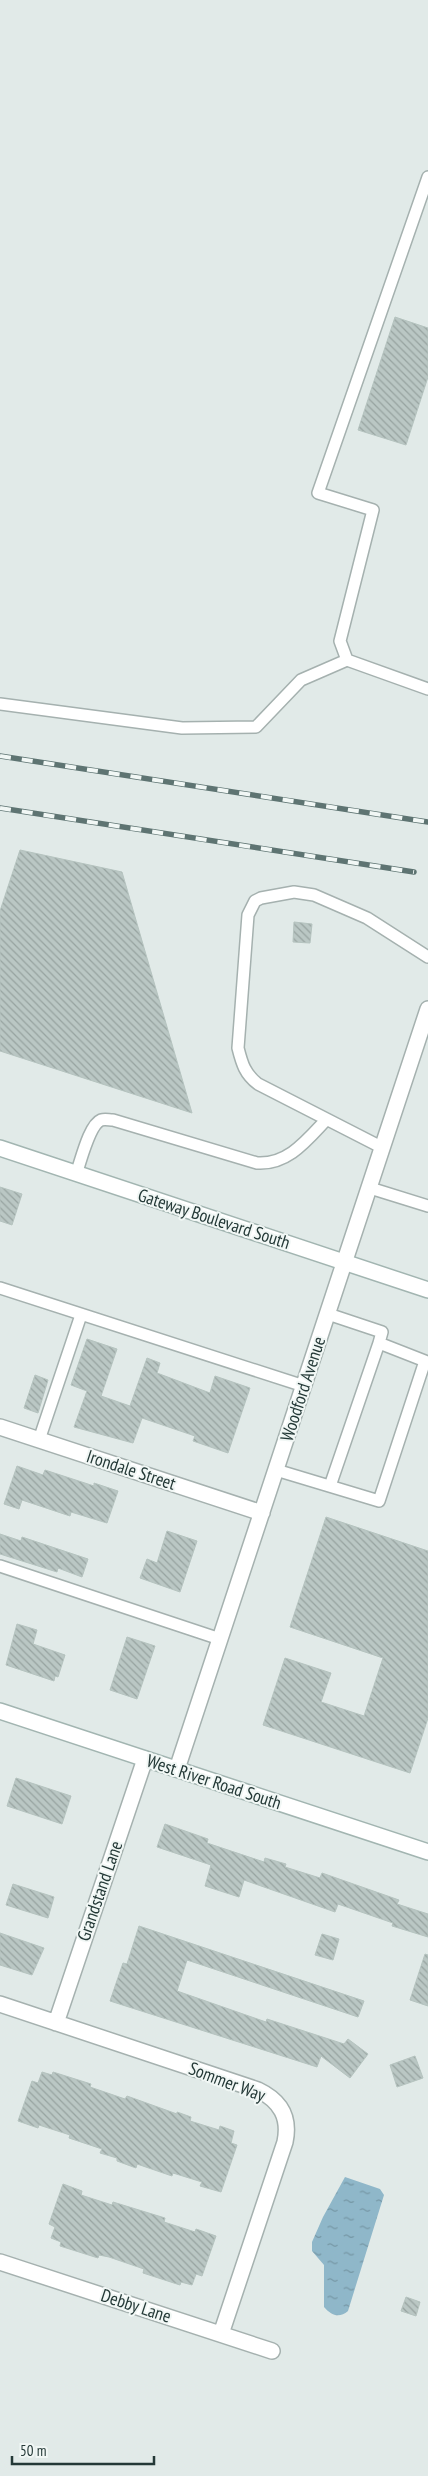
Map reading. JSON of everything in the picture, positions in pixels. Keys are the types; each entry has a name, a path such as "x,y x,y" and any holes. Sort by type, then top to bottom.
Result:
{"street":[{"name":"Woodford Avenue","path":"177,1769 428,1009"},
{"name":"Gateway Boulevard South","path":"0,1148 428,1290"},
{"name":"Irondale Street","path":"0,1427 262,1513"},
{"name":"West River Road South","path":"0,1711 428,1852"},
{"name":"Grandstand Lane","path":"56,2023 144,1759"},
{"name":"Sommer Way","path":"0,2004 258,2090 270,2097 285,2117 288,2128 285,2142 221,2334"},
{"name":"Debby Lane","path":"0,2262 272,2351"}],"lane":[{"path":"346,660 340,641 373,510 318,493 428,177"},
{"path":"0,704 182,728 256,727 300,680 346,660 428,689"},
{"path":"383,1148 258,1084 248,1076 242,1065 238,1048 248,915 255,901 294,892 314,895 367,918 428,957"},
{"path":"76,1174 90,1135 97,1123 103,1119 113,1120 257,1163 270,1164 296,1152 326,1120"},
{"path":"370,1188 428,1206"},
{"path":"0,1288 304,1386"},
{"path":"328,1314 382,1332 330,1486"},
{"path":"39,1440 81,1315"},
{"path":"276,1470 380,1501 425,1361 379,1343"},
{"path":"0,1566 220,1638"}],"water":[{"path":"345,2177 380,2189 384,2195 348,2311 341,2315 335,2315 324,2307 324,2265 312,2251 312,2242 323,2217"}],"building":[{"path":"395,317 428,328 428,377 406,445 358,430"},
{"path":"20,850 122,872 192,1113 0,1051 0,911"},
{"path":"294,922 312,924 310,943 293,942"},
{"path":"0,1187 22,1194 12,1225 0,1221"},
{"path":"87,1339 117,1349 101,1396 130,1406 147,1358 160,1363 157,1373 210,1393 215,1376 250,1388 228,1453 193,1441 195,1436 142,1418 133,1443 74,1427 87,1391 71,1385"},
{"path":"35,1375 48,1380 38,1413 24,1408"},
{"path":"17,1466 43,1475 45,1470 94,1486 94,1483 118,1491 107,1523 71,1512 70,1516 22,1500 19,1509 4,1504"},
{"path":"326,1517 428,1551 428,1718 410,1773 263,1725 285,1658 331,1673 321,1702 364,1716 383,1658 290,1627"},
{"path":"167,1531 197,1541 180,1592 140,1578 147,1559 157,1563"},
{"path":"0,1534 21,1541 22,1537 88,1559 82,1577 58,1568 57,1572 0,1554"},
{"path":"17,1624 37,1630 33,1644 65,1655 58,1677 55,1676 54,1681 6,1665"},
{"path":"127,1637 155,1646 137,1699 110,1690"},
{"path":"16,1778 71,1796 62,1824 7,1806"},
{"path":"165,1824 208,1839 207,1843 264,1862 265,1858 286,1864 285,1867 320,1878 322,1873 399,1900 397,1904 428,1914 428,1937 392,1926 393,1923 338,1904 335,1912 244,1880 239,1897 205,1886 211,1865 157,1847"},
{"path":"13,1884 54,1897 48,1918 6,1905"},
{"path":"139,1926 364,2001 358,2017 187,1960 177,1991 266,2022 267,2019 344,2044 348,2039 368,2054 350,2078 321,2056 317,2067 110,2001 123,1963 127,1964"},
{"path":"0,1933 44,1948 32,1975 0,1965"},
{"path":"322,1934 339,1939 333,1960 315,1955"},
{"path":"425,1954 428,1955 428,2006 410,2000"},
{"path":"415,2056 423,2078 397,2087 390,2065"},
{"path":"42,2072 52,2075 53,2072 91,2084 90,2087 125,2099 127,2096 177,2114 177,2112 191,2117 190,2121 219,2130 220,2126 234,2131 231,2143 237,2145 221,2192 200,2186 202,2182 173,2173 172,2176 137,2164 136,2168 117,2161 117,2158 100,2153 102,2149 69,2138 70,2135 39,2125 38,2128 18,2121 32,2081 38,2083"},
{"path":"63,2184 82,2191 81,2195 112,2205 113,2202 165,2218 164,2222 195,2232 196,2229 216,2236 202,2276 196,2274 192,2285 181,2282 180,2285 143,2273 144,2269 109,2257 99,2255 98,2258 60,2246 61,2242 51,2238 55,2227 49,2224"},
{"path":"406,2297 420,2302 416,2316 401,2311"}],"railway":[{"path":"0,756 428,822"},
{"path":"0,808 414,872"}]}
